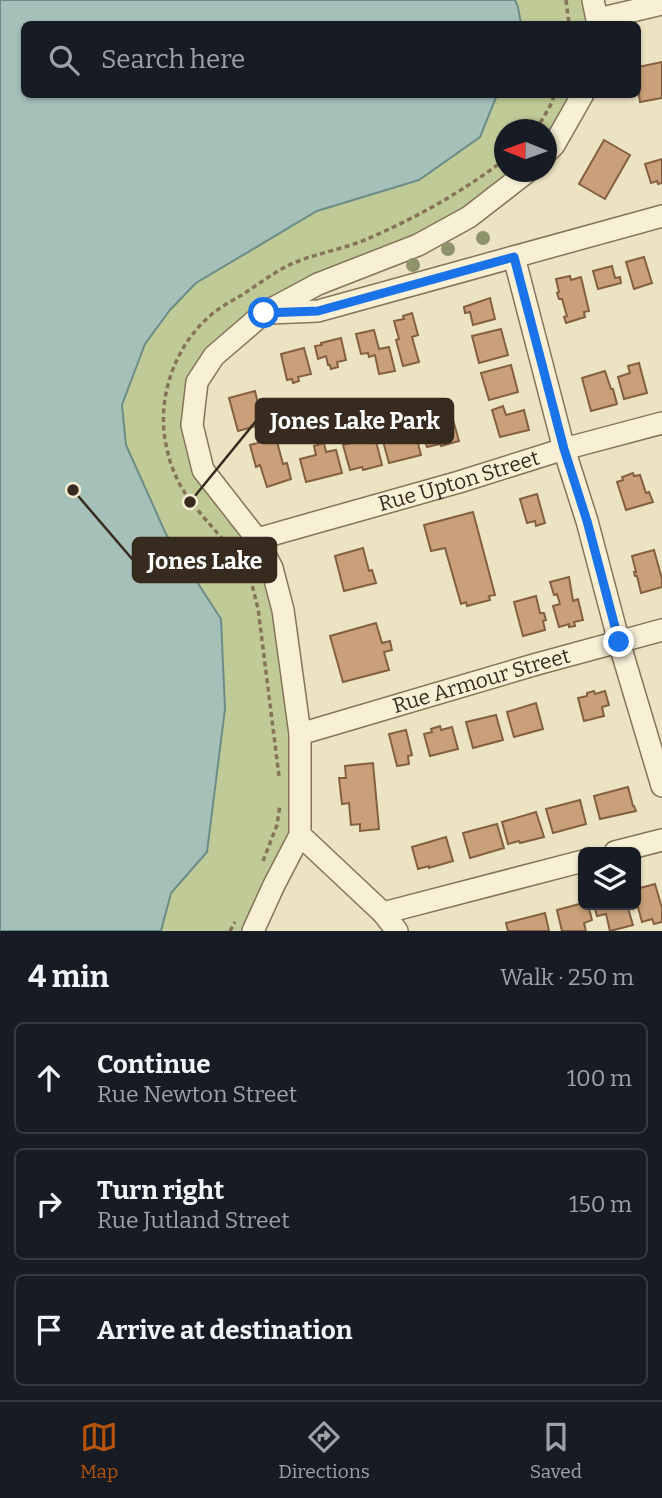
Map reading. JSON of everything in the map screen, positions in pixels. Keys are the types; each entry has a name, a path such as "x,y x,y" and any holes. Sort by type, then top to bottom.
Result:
{"street":[{"path":"597,15 662,4"},
{"path":"557,140 581,98"},
{"path":"253,931 300,835 300,734 283,610 272,569 257,539 203,470 192,425 197,382 214,356 264,313 318,284 418,245 469,217 514,182"},
{"path":"264,313 318,311 662,216"},
{"path":"514,257 564,449 662,786"},
{"name":"Rue Upton Street","path":"257,539 662,423"},
{"name":"Rue Armour Street","path":"300,734 662,630"},
{"path":"300,835 383,913 397,931"},
{"path":"635,847 662,840"},
{"path":"383,913 578,861"}],"path":[{"path":"566,0 569,21"},
{"path":"542,119 553,98"},
{"path":"279,781 258,608 251,583 239,561 184,493 173,471 166,446 163,421 165,396 172,372 194,333 212,314 288,266 365,240 430,210 494,168"},
{"path":"262,863 277,825 280,801"},
{"path":"230,931 239,912"}],"green space":[{"path":"515,0 593,0 597,21 520,21"},
{"path":"496,98 581,98 557,137 557,119 494,119 494,182 514,182 469,217 264,313 197,382 203,470 257,539 283,610 300,835 253,931 161,931 171,893 207,851 225,709 221,619 166,534 126,445 122,405 145,344 170,310 196,283 317,211 419,180 480,137"}],"water":[{"path":"0,0 515,0 520,21 21,21 21,98 496,98 480,137 419,180 317,211 196,283 170,310 145,344 122,405 126,445 166,534 221,619 225,709 207,852 171,893 161,931 0,931"}],"building":[{"path":"662,62 662,98 640,102 641,66"},
{"path":"604,140 630,155 605,199 579,184"},
{"path":"662,159 662,183 651,183 645,164"},
{"path":"644,257 652,283 634,289 626,262"},
{"path":"612,266 615,278 620,277 621,283 598,289 593,271"},
{"path":"570,276 571,280 581,277 589,311 584,312 585,317 566,323 564,317 567,316 562,299 559,299 557,293 556,279"},
{"path":"490,298 495,319 473,325 470,312 465,313 464,307"},
{"path":"412,313 418,335 412,337 419,362 403,366 394,321 404,319 403,316"},
{"path":"501,329 508,355 479,363 472,336"},
{"path":"374,330 379,349 389,347 395,371 379,374 375,355 369,357 368,353 361,354 356,334"},
{"path":"341,338 346,360 337,362 338,367 331,369 326,356 318,359 315,346"},
{"path":"304,348 311,374 298,377 299,381 293,383 292,379 287,380 281,354"},
{"path":"639,363 647,393 624,399 618,377 630,373 628,366"},
{"path":"511,365 518,392 489,400 481,373"},
{"path":"605,371 617,404 591,411 582,378"},
{"path":"255,391 263,424 238,431 229,398"},
{"path":"503,406 506,415 524,410 529,430 500,437 492,410"},
{"path":"399,413 404,431 414,428 421,455 389,463 377,419"},
{"path":"451,413 459,441 427,447 419,422"},
{"path":"375,437 382,465 350,470 343,445"},
{"path":"276,438 283,464 287,463 291,479 267,487 260,465 256,467 250,445"},
{"path":"324,443 326,452 336,450 342,473 306,482 300,459 316,455 314,446"},
{"path":"633,473 634,476 640,475 646,493 649,492 653,502 626,510 617,482"},
{"path":"537,494 545,523 536,526 535,521 527,523 520,499"},
{"path":"473,512 495,595 489,596 490,600 467,606 466,602 461,604 445,548 431,551 424,525"},
{"path":"363,548 369,571 372,570 376,583 344,591 335,556"},
{"path":"654,550 662,587 641,593 632,556"},
{"path":"569,577 573,601 578,599 583,620 574,622 575,626 569,627 569,624 559,627 553,606 560,604 550,582"},
{"path":"536,596 540,613 544,613 546,620 543,621 545,630 523,636 514,602"},
{"path":"376,623 382,643 390,641 392,650 384,652 389,670 343,682 330,636"},
{"path":"594,691 595,694 605,691 609,705 602,707 604,716 584,721 578,698"},
{"path":"536,703 543,729 514,737 507,712"},
{"path":"496,715 503,740 473,748 466,722"},
{"path":"440,726 441,730 452,727 458,749 430,756 424,734"},
{"path":"406,730 412,755 408,756 409,764 397,766 389,734"},
{"path":"373,763 379,829 360,831 360,824 351,825 349,803 342,804 339,778 346,778 345,766"},
{"path":"628,787 636,811 600,819 594,796"},
{"path":"580,800 586,824 553,833 546,809"},
{"path":"536,812 544,837 508,844 502,822"},
{"path":"497,824 504,848 470,858 463,833"},
{"path":"446,837 453,861 418,869 412,847"},
{"path":"655,884 662,908 662,922 654,924 652,919 642,922 639,910 641,910 641,888"},
{"path":"578,904 578,910 589,910 592,920 584,923 586,931 562,931 557,910"},
{"path":"595,910 628,910 633,925 610,931 606,914 597,916"},
{"path":"545,913 549,931 508,931 506,923"}],"place":[{"name":"Jones Lake","path":"73,490"},
{"name":"Jones Lake Park","path":"190,502"}],"route":[{"path":"264,313 318,311 514,257 564,449 587,521 619,642"}]}
